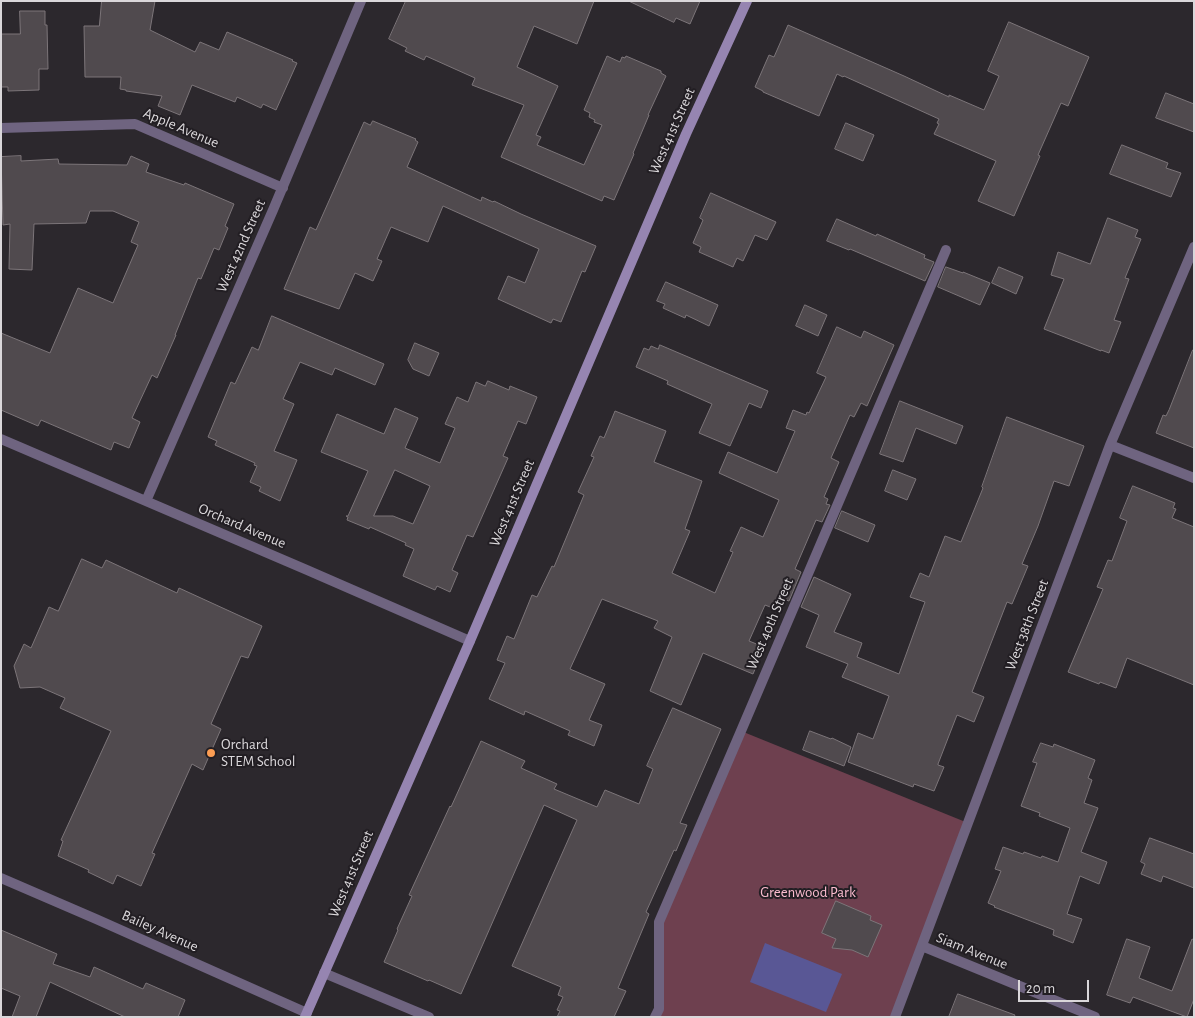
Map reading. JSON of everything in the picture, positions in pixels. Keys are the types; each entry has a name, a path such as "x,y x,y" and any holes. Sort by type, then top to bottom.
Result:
{"street":[{"name":"West 42nd Street","path":"146,501 283,188 362,1"},
{"name":"West 41st Street","path":"306,1015 470,642 686,134 747,1"},
{"name":"Apple Avenue","path":"1,128 135,124 283,188"},
{"name":"West 38th Street","path":"895,1017 1110,445 1194,247"},
{"name":"West 40th Street","path":"655,1017 659,1008 658,922 946,250"},
{"name":"Orchard Avenue","path":"1,439 470,642"},
{"path":"1110,445 1194,478"},
{"name":"Bailey Avenue","path":"1,878 96,919 306,1015"},
{"name":"Siam Avenue","path":"922,946 1094,1017"},
{"path":"324,973 429,1017"}],"green space":[{"name":"Greenwood Park","path":"741,731 968,823 896,1017 655,1017 659,922"}],"shaded area":[{"path":"765,943 842,974 826,1012 750,982"}],"building":[{"path":"102,1 155,1 150,30 195,52 200,42 219,50 227,32 293,60 297,63 276,110 263,104 261,108 237,97 235,102 192,85 180,115 158,106 162,96 120,89 121,77 85,77 84,26 99,26"},
{"path":"406,1 594,1 577,44 534,26 517,67 558,86 536,135 541,137 537,145 584,165 602,125 594,122 595,120 589,117 590,113 584,110 607,56 620,62 622,57 625,58 626,56 661,71 666,76 648,115 614,200 604,196 602,201 501,157 524,105 472,85 475,78 426,56 424,60 405,51 407,48 389,39"},
{"path":"629,1 700,1 690,24 676,18 674,22"},
{"path":"20,11 45,11 48,69 39,69 39,90 8,91 8,87 1,87 1,34 20,34"},
{"path":"1009,22 1089,57 1068,106 1061,103 1014,216 978,201 996,161 934,134 939,124 937,123 939,119 837,74 819,116 755,87 769,55 774,57 788,25 949,97 949,95 984,110 999,76 988,71"},
{"path":"1166,93 1194,104 1194,132 1156,118"},
{"path":"373,121 416,139 418,142 407,167 481,201 482,197 494,201 596,246 585,272 582,271 561,322 553,319 551,323 498,299 508,276 525,283 539,249 443,206 428,242 391,227 377,259 382,261 373,281 355,273 339,309 284,289 310,227 316,230 364,122 370,125"},
{"path":"846,123 874,135 863,161 835,149"},
{"path":"1122,145 1168,163 1166,168 1181,173 1171,197 1110,174"},
{"path":"21,156 21,161 58,159 59,164 127,165 131,156 149,164 146,172 184,185 185,183 234,204 225,226 228,228 219,250 214,248 201,279 198,278 157,378 152,375 132,418 140,422 129,448 114,442 111,450 41,420 38,426 1,410 1,333 50,353 78,288 113,303 138,245 131,242 139,222 113,211 90,211 86,223 34,224 32,270 9,269 10,224 3,225 1,157"},
{"path":"711,193 776,222 767,240 755,235 743,261 737,258 733,267 699,252 701,247 693,243 703,220 700,218"},
{"path":"1108,218 1138,230 1135,237 1141,239 1125,278 1129,279 1114,320 1121,322 1109,353 1044,329 1064,279 1051,275 1058,252 1090,264"},
{"path":"837,219 925,255 924,258 934,262 925,281 827,241"},
{"path":"946,267 990,283 980,305 938,287"},
{"path":"999,267 1023,277 1016,294 992,283"},
{"path":"666,282 718,305 709,326 686,315 685,318 663,308 665,304 657,301"},
{"path":"805,305 827,315 818,336 796,326"},
{"path":"272,316 384,364 375,385 335,368 332,375 300,362 283,399 294,404 274,451 297,460 280,501 259,491 261,487 250,482 257,466 254,465 255,463 215,445 217,441 208,437 231,382 235,384 252,347 258,350"},
{"path":"837,327 861,338 864,331 894,345 867,406 861,403 854,417 850,415 831,458 839,462 824,497 828,499 826,504 830,505 822,522 816,520 795,569 801,572 789,601 783,599 778,610 765,605 749,641 764,647 753,674 703,653 681,705 650,691 672,637 654,628 658,621 602,599 570,669 605,684 589,720 602,725 594,746 568,735 570,731 525,711 524,715 489,699 505,663 497,660 507,636 514,639 532,595 537,597 552,566 554,567 584,495 578,492 594,457 591,456 600,436 604,438 615,411 666,431 654,462 702,481 685,529 690,531 672,573 715,593 733,552 730,551 741,527 763,537 779,500 719,473 728,452 777,473 795,431 786,428 793,410 806,415 807,412 809,413 826,377 817,373"},
{"path":"415,343 439,353 429,376 413,369 408,360"},
{"path":"660,345 768,391 761,408 749,403 730,446 699,433 712,404 667,384 668,381 636,367 644,348 649,350 651,346 658,349"},
{"path":"1193,350 1194,448 1156,433 1163,415 1166,416 1169,410"},
{"path":"488,381 509,390 510,386 537,397 526,424 518,421 503,456 508,458 473,537 467,535 452,570 458,573 450,592 437,586 435,590 403,576 414,549 405,545 406,543 370,527 369,529 347,520 348,517 346,516 348,516 368,471 321,452 337,414 384,434 395,408 418,418 405,448 440,463 455,428 445,424 457,397 468,402 476,382 485,386","holes":["395,470 430,486 413,524 393,516 374,516"]},
{"path":"900,401 963,426 956,444 916,428 903,462 880,454"},
{"path":"1007,417 1084,446 1069,486 1054,481 1022,564 1028,566 1012,604 1007,602 972,692 984,697 974,722 957,715 938,764 944,767 934,791 914,784 913,787 848,762 858,733 873,739 889,696 842,677 848,664 806,647 819,615 801,607 814,577 851,594 834,632 862,643 857,657 899,674 925,602 910,597 920,573 929,577 945,536 961,542 983,488"},
{"path":"893,470 916,479 907,500 885,491"},
{"path":"1133,486 1175,503 1173,508 1176,509 1172,518 1194,527 1194,685 1127,658 1116,688 1100,682 1099,684 1068,672 1103,589 1097,587 1108,560 1112,561 1127,521 1120,518"},
{"path":"842,511 875,525 868,542 835,528"},
{"path":"82,559 102,568 106,560 177,593 179,588 262,626 248,658 241,656 211,724 221,729 203,770 192,764 152,853 155,854 141,886 117,875 113,884 88,872 89,870 58,856 63,841 61,840 111,731 60,708 65,698 40,687 20,688 14,666 24,644 31,648 49,607 58,611"},
{"path":"673,708 721,729 680,823 687,825 646,912 649,914 618,988 626,991 614,1017 557,1017 560,1011 557,1010 563,997 558,995 561,987 512,966 577,820 544,805 461,994 384,962 412,896 409,895 481,741 525,761 521,768 557,784 554,789 597,807 605,790 639,804 653,769 647,766"},
{"path":"810,731 851,747 844,766 803,750"},
{"path":"1041,743 1053,747 1054,744 1095,760 1088,778 1092,780 1084,803 1098,808 1081,852 1107,862 1099,884 1080,876 1067,914 1082,919 1073,943 1053,935 1054,930 988,903 1001,871 995,869 1003,847 1023,854 1024,852 1041,858 1042,856 1058,862 1070,828 1039,816 1040,813 1021,806 1037,763 1033,762"},
{"path":"1150,838 1194,854 1194,888 1163,876 1161,882 1141,874 1145,864 1141,862"},
{"path":"836,901 871,916 870,920 882,925 868,957 852,950 832,948 836,939 822,933"},
{"path":"1,930 57,954 53,964 90,977 94,967 143,989 146,983 185,1000 178,1017 125,1017 50,982 36,1017 12,1017 20,996 1,988"},
{"path":"1127,939 1150,947 1139,978 1172,991 1192,939 1194,940 1194,999 1187,1017 1133,997 1130,1003 1107,995"},
{"path":"958,994 1015,1015 1014,1017 949,1017"}],"place":[{"name":"Orchard STEM School","path":"211,753"}]}
